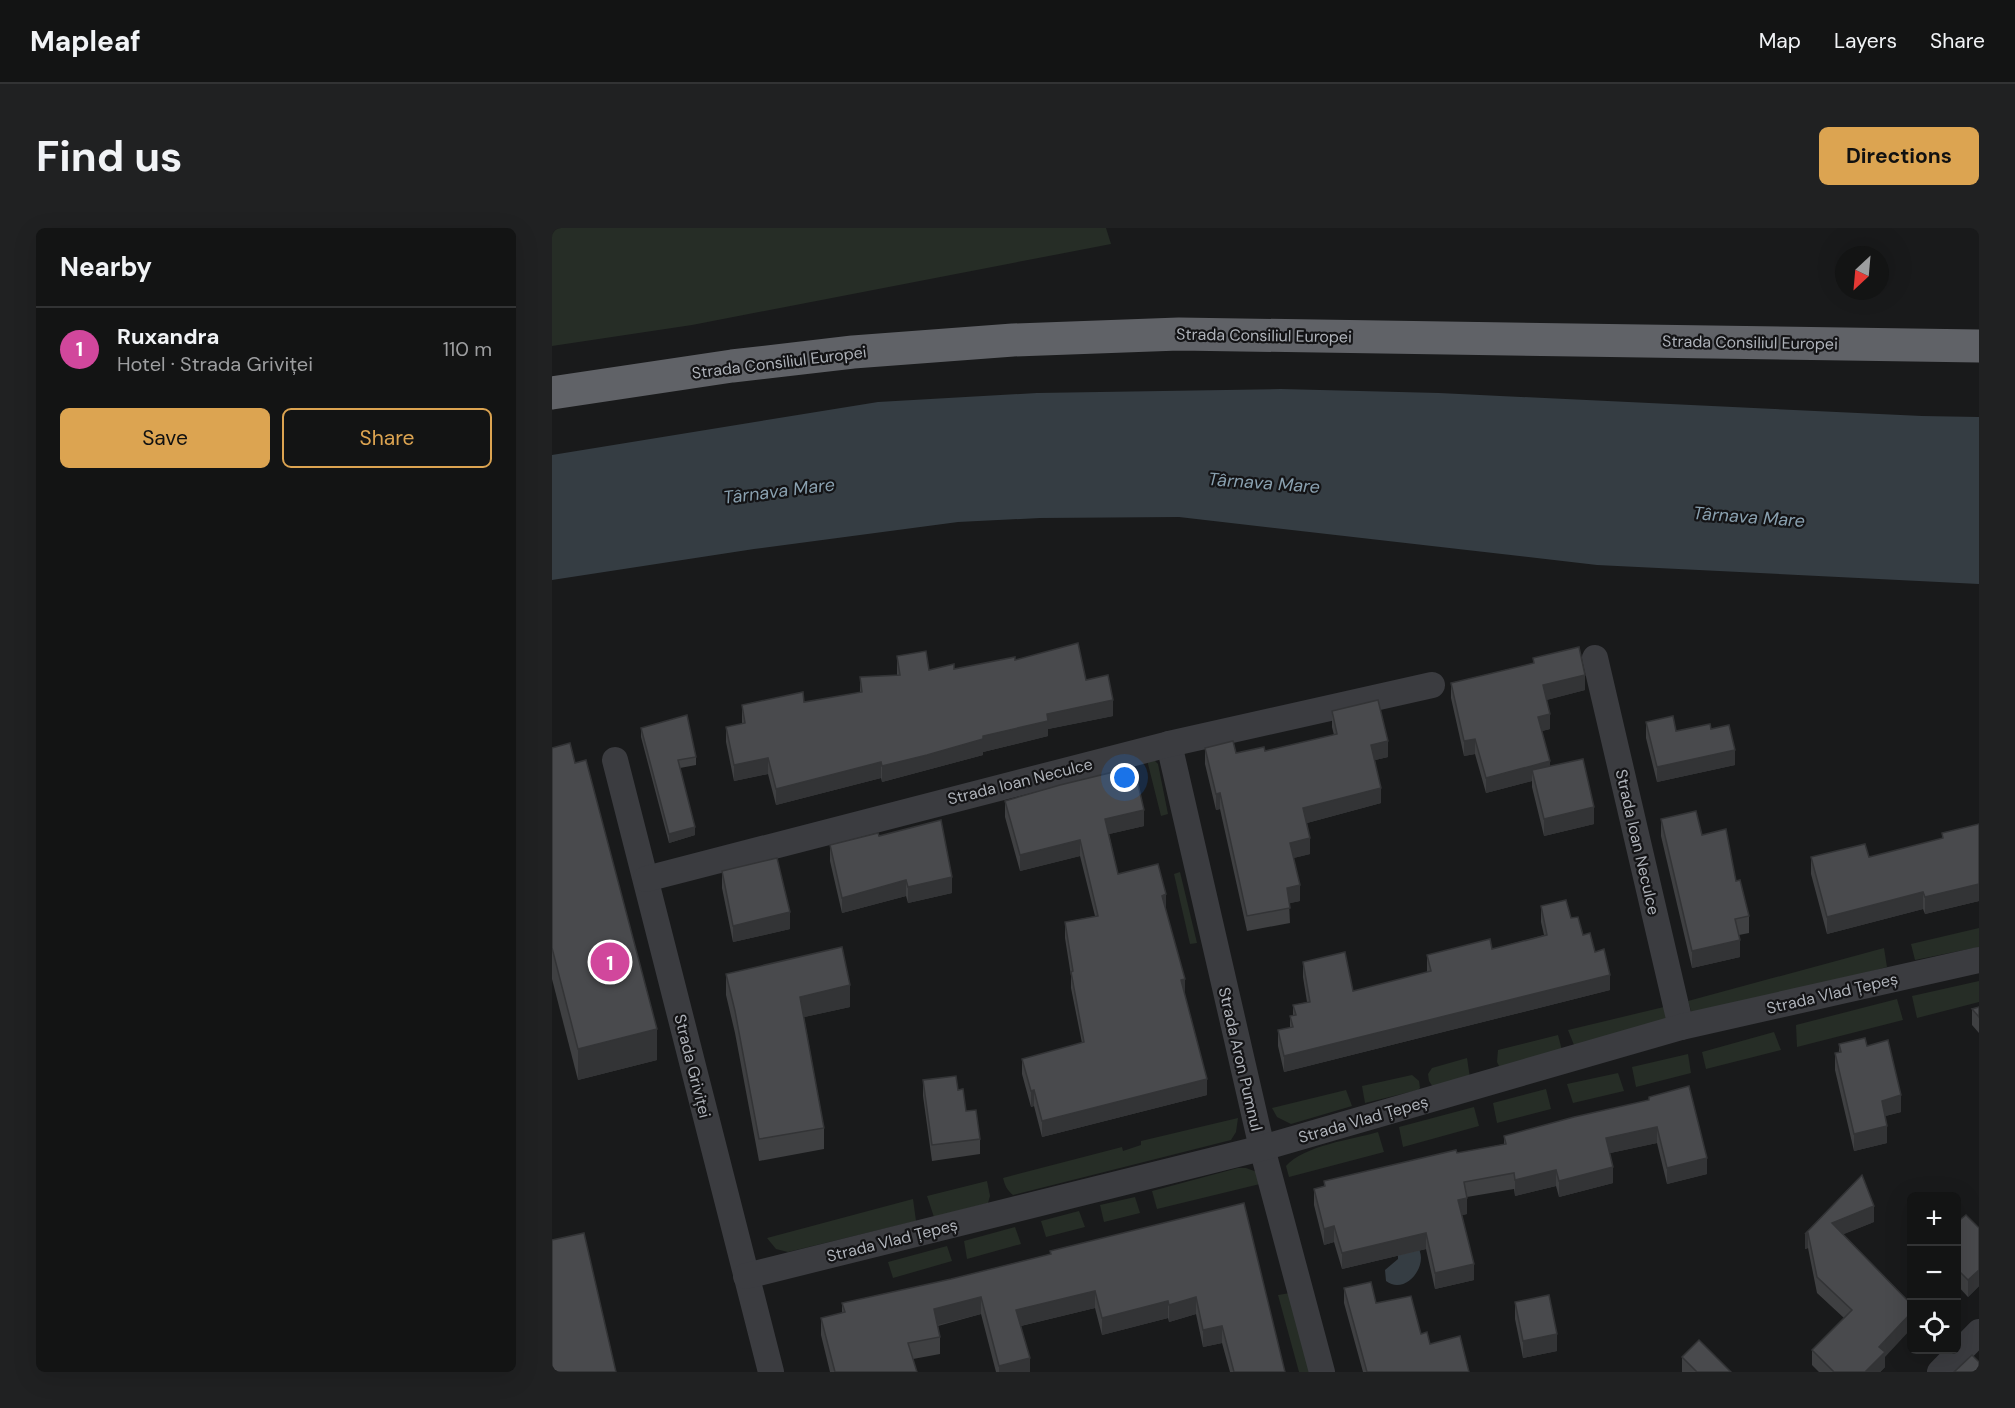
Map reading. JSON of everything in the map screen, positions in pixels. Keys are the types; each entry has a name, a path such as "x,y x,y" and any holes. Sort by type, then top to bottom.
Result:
{"highway":[{"name":"Strada Consiliul Europei","path":"552,393 732,366 853,352 1013,340 1155,335 1979,346"}],"street":[{"name":"Strada Ioan Neculce","path":"1595,658 1681,1027"},
{"name":"Strada Ioan Neculce","path":"646,879 1169,744 1432,685"},
{"name":"Strada Aron Pumnul","path":"1169,744 1262,1148 1322,1372"},
{"name":"Strada Griviței","path":"615,760 771,1372"},
{"name":"Strada Vlad Țepeș","path":"746,1276 1262,1148 1681,1027 1979,960"},
{"path":"1940,1372 1979,1332"}],"shaded area":[{"path":"552,228 1106,228 1111,244 692,325 552,346"},
{"path":"1146,756 1158,764 1168,814 1161,816"},
{"path":"1180,872 1197,943 1190,944 1174,874"},
{"path":"1979,928 1979,947 1915,960 1911,944"},
{"path":"1884,948 1887,967 1702,1017 1692,1014 1688,1001"},
{"path":"1979,981 1979,1002 1917,1018 1912,996"},
{"path":"1897,999 1903,1020 1797,1047 1796,1025"},
{"path":"1668,1006 1670,1023 1576,1050 1568,1030"},
{"path":"1774,1032 1781,1050 1706,1069 1702,1052"},
{"path":"1558,1035 1563,1054 1501,1070 1497,1062 1498,1050"},
{"path":"1688,1054 1691,1073 1636,1087 1632,1067"},
{"path":"1467,1058 1470,1078 1433,1087 1428,1074 1432,1068"},
{"path":"1618,1073 1624,1091 1573,1103 1567,1084"},
{"path":"1412,1075 1419,1081 1418,1090 1365,1103 1362,1086"},
{"path":"1546,1089 1551,1109 1497,1123 1493,1103"},
{"path":"1346,1090 1352,1106 1291,1124 1277,1117 1272,1108"},
{"path":"1474,1107 1479,1126 1403,1147 1399,1127"},
{"path":"1238,1118 1236,1132 1231,1140 1013,1195 1006,1188 1003,1178 1122,1147 1123,1151 1141,1145 1141,1141"},
{"path":"1378,1132 1384,1152 1289,1177 1286,1166 1305,1153 1329,1144"},
{"path":"1238,1168 1257,1172 1260,1184 1157,1209 1152,1191"},
{"path":"987,1181 990,1196 988,1203 934,1217 927,1196"},
{"path":"1135,1197 1140,1213 1104,1222 1100,1205"},
{"path":"913,1199 916,1221 788,1252 776,1249 767,1238"},
{"path":"1079,1211 1085,1227 1046,1237 1041,1221"},
{"path":"1015,1227 1021,1244 967,1259 964,1241"},
{"path":"947,1246 952,1261 893,1278 888,1262"},
{"path":"1290,1293 1310,1372 1299,1372 1278,1295"}],"water":[{"name":"Târnava Mare","path":"1281,389 1439,393 1979,417 1979,584 1597,565 1179,517 1040,518 958,522 754,549 552,580 552,455 878,402 1037,393"},
{"path":"1416,1245 1421,1260 1414,1275 1401,1285 1394,1285 1386,1281 1385,1270 1398,1259 1398,1251"}],"building":[{"path":"1078,643 1086,680 1108,675 1113,700 1047,714 1048,721 983,736 983,739 927,755 882,766 881,762 776,789 768,758 734,765 726,727 745,723 742,705 803,692 804,702 862,692 860,677 900,675 897,656 926,651 929,670 954,664 954,669 1015,657 1015,660"},
{"path":"1579,647 1585,675 1543,685 1550,714 1538,717 1550,761 1486,778 1475,739 1464,741 1451,683 1534,663 1533,658"},
{"path":"1378,700 1388,741 1371,745 1381,788 1303,808 1310,838 1290,843 1300,885 1287,888 1290,908 1247,916 1220,793 1216,794 1205,748 1233,741 1236,753 1264,747 1265,751 1337,734 1332,711"},
{"path":"687,715 696,757 678,760 695,827 669,834 641,728"},
{"path":"1673,716 1676,731 1710,724 1711,729 1729,725 1735,750 1657,767 1646,722"},
{"path":"570,743 575,763 586,760 657,1029 578,1049 552,948 552,748"},
{"path":"1583,759 1594,807 1544,819 1532,770"},
{"path":"1134,767 1144,810 1105,819 1118,874 1158,864 1166,894 1162,896 1185,979 1181,980 1207,1079 1042,1121 1034,1090 1031,1091 1022,1059 1084,1042 1071,972 1073,971 1065,922 1098,916 1080,840 1020,855 1005,801"},
{"path":"1696,811 1702,835 1726,829 1736,881 1740,880 1749,916 1735,919 1740,940 1692,951 1661,819"},
{"path":"941,820 952,877 908,887 906,880 842,898 830,845 878,833 879,836"},
{"path":"1979,824 1979,884 1925,897 1923,892 1827,917 1811,857 1865,844 1869,857 1943,838 1942,833"},
{"path":"777,858 790,912 733,926 722,871"},
{"path":"1566,900 1571,918 1578,917 1583,935 1590,933 1595,952 1604,949 1610,975 1284,1056 1278,1030 1293,1027 1290,1016 1296,1015 1293,1005 1310,1002 1303,962 1345,952 1353,991 1431,971 1427,955 1490,939 1492,949 1547,935 1541,906"},
{"path":"842,947 850,985 800,997 824,1128 759,1139 726,974"},
{"path":"1979,1007 1979,1017 1972,1009"},
{"path":"1865,1038 1867,1046 1888,1040 1901,1095 1882,1101 1887,1126 1854,1134 1835,1053 1841,1052 1839,1044"},
{"path":"956,1076 958,1090 963,1089 966,1111 976,1110 980,1139 932,1145 923,1080"},
{"path":"1689,1086 1707,1158 1667,1168 1657,1127 1606,1138 1613,1167 1559,1181 1556,1170 1515,1180 1514,1173 1464,1182 1467,1198 1458,1200 1474,1264 1435,1273 1426,1233 1342,1253 1334,1226 1324,1229 1314,1189 1325,1186 1324,1181 1456,1150 1457,1153 1506,1144 1504,1136 1649,1100 1649,1097"},
{"path":"1862,1175 1874,1206 1832,1223 1907,1300 1907,1317 1879,1347 1885,1352 1865,1372 1834,1372 1812,1350 1852,1310 1817,1277 1808,1233 1805,1234"},
{"path":"1244,1203 1285,1372 1234,1372 1222,1326 1203,1330 1196,1297 1169,1305 1168,1301 1102,1318 1095,1291 1016,1310 1030,1358 999,1366 981,1297 934,1309 940,1337 908,1343 917,1372 835,1372 821,1318 845,1312 842,1303 951,1279 1051,1254 1050,1251"},
{"path":"1966,1215 1979,1228 1979,1270 1968,1280 1961,1273 1961,1219"},
{"path":"584,1233 616,1372 552,1372 552,1240"},
{"path":"1371,1282 1376,1303 1411,1296 1421,1334 1427,1332 1430,1344 1460,1336 1469,1372 1367,1372 1344,1288"},
{"path":"1549,1295 1557,1334 1523,1341 1515,1302"},
{"path":"1699,1340 1731,1372 1697,1372 1682,1357"},
{"path":"1972,1355 1979,1362 1979,1372 1954,1372"}],"place":[{"name":"Ruxandra","path":"610,962"}]}
